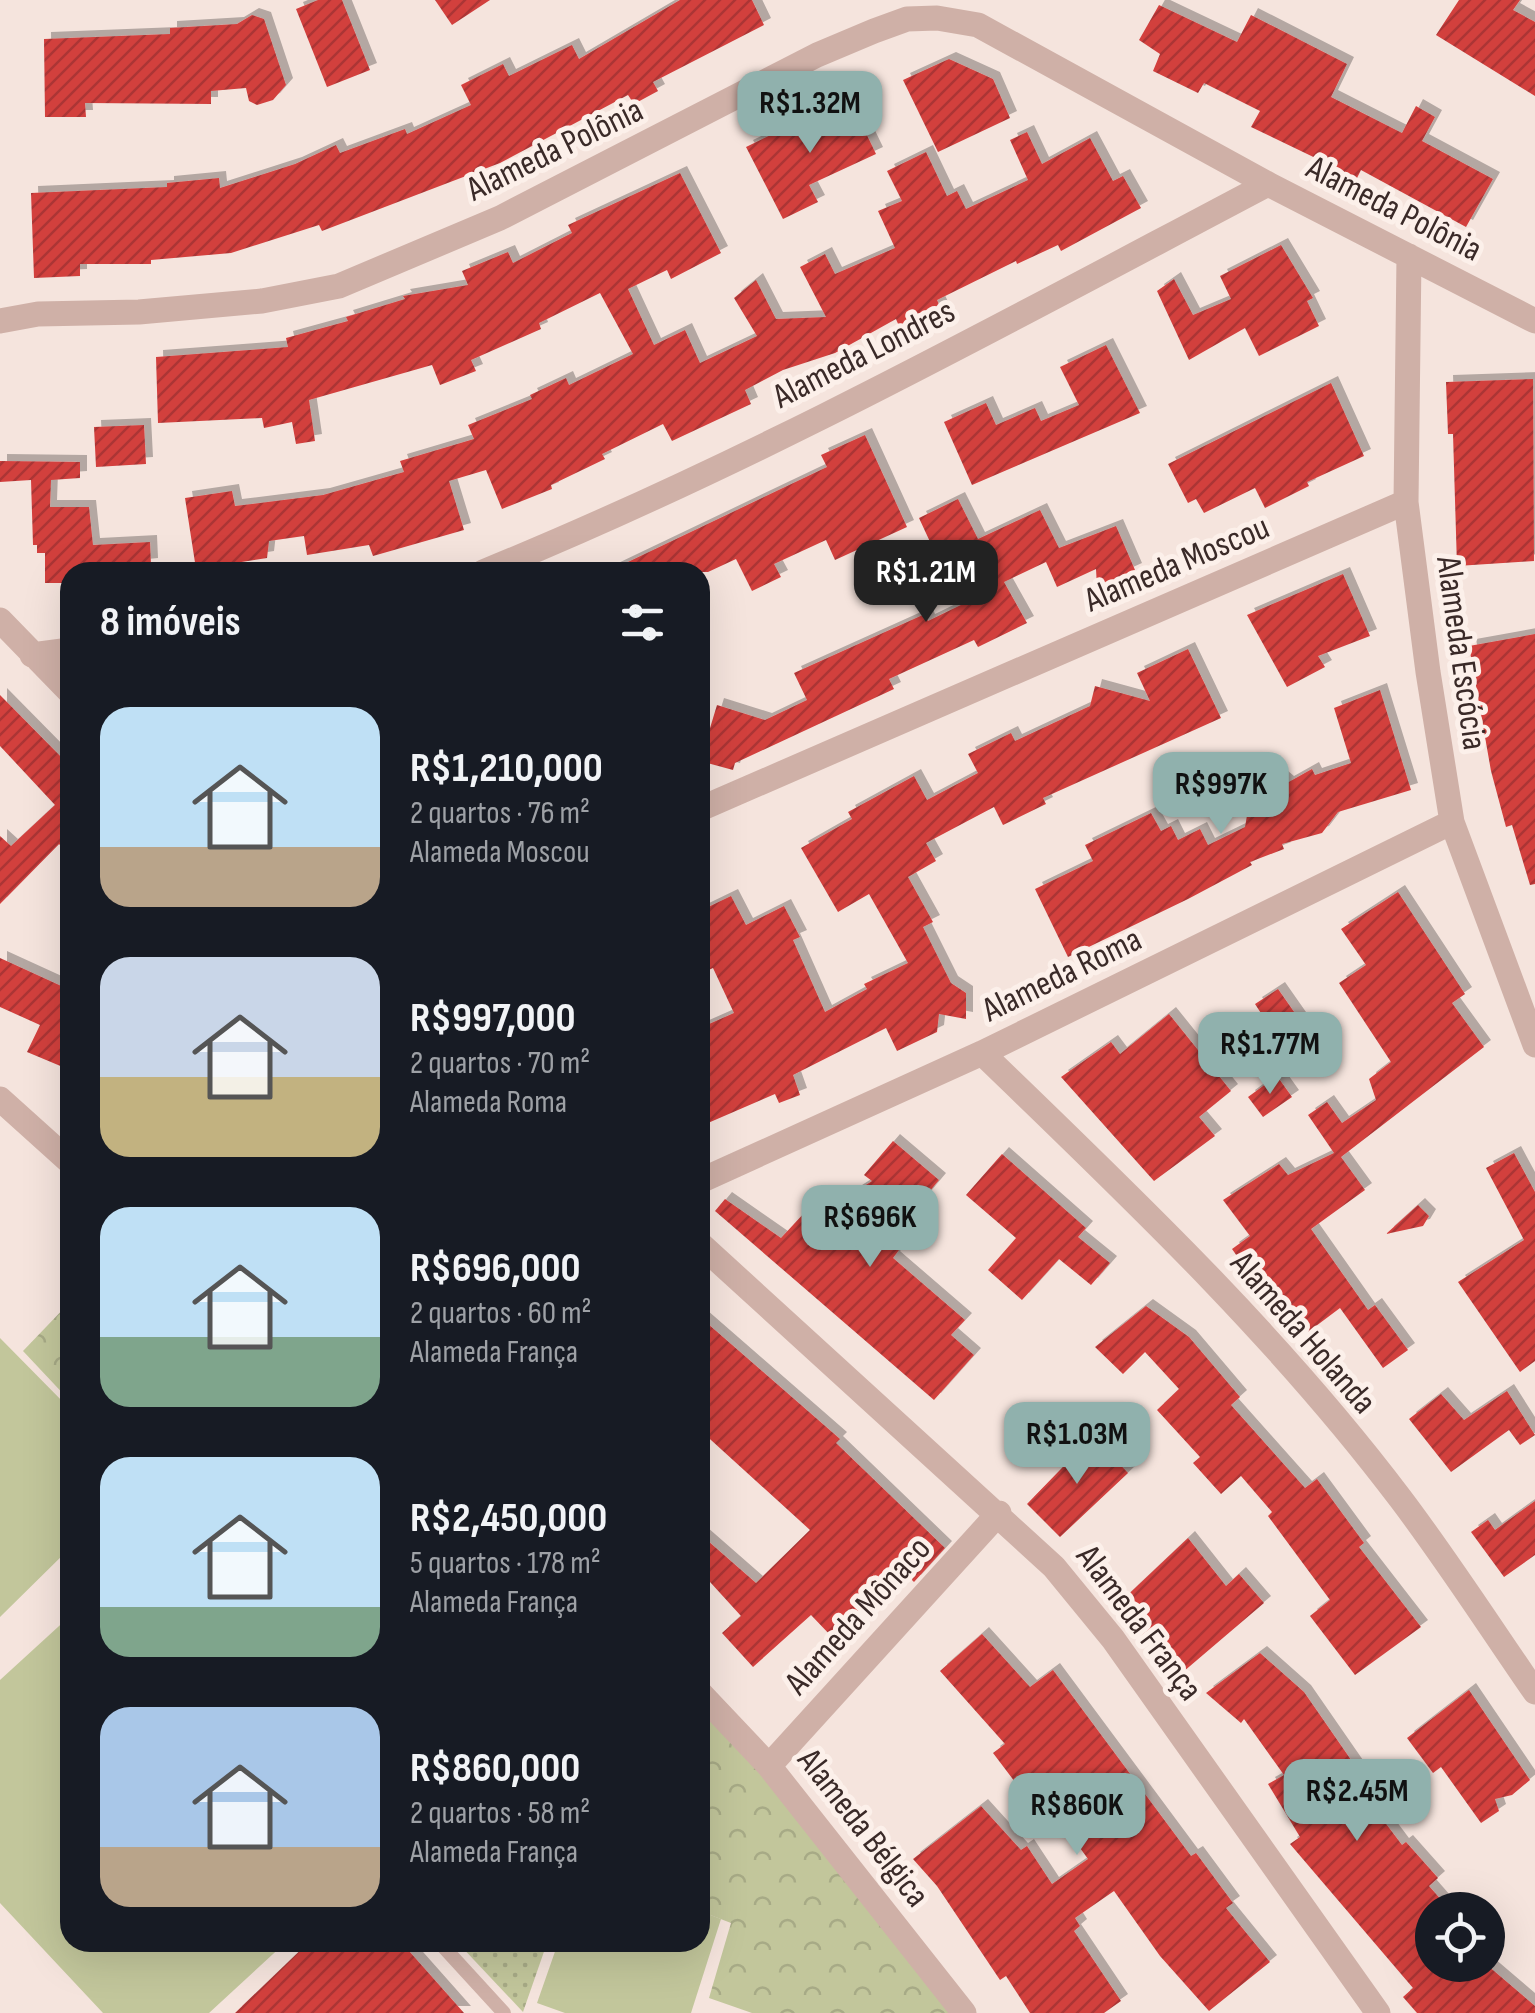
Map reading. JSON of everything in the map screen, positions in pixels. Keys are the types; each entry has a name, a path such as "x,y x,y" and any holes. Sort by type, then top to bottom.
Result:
{"street":[{"name":"Alameda Polônia","path":"0,321 38,314 140,312 262,301 339,286 500,218 905,10 978,26 1268,184 1535,321"},
{"name":"Alameda Londres","path":"507,562 628,512 1268,184"},
{"name":"Alameda Escócia","path":"1409,256 1406,502 1452,822 1535,1045"},
{"name":"Alameda Moscou","path":"710,805 1406,502"},
{"path":"0,620 60,682"},
{"path":"32,655 60,651"},
{"name":"Alameda Roma","path":"710,1175 982,1053 1452,822"},
{"name":"Alameda Holanda","path":"982,1053 1146,1211 1250,1322 1399,1496 1535,1692"},
{"path":"0,1099 60,1153"},
{"name":"Alameda França","path":"710,1253 1054,1567 1113,1639 1378,2013"},
{"name":"Alameda Mônaco","path":"769,1766 999,1513"},
{"name":"Alameda Bélgica","path":"710,1704 769,1766 964,2013"}],"lane":[{"path":"448,1952 504,2013"}],"green space":[{"path":"60,1312 60,1390 23,1351"},
{"path":"0,1338 60,1399 60,1558 0,1617"},
{"path":"60,1625 60,1952 275,1952 209,2013 103,2013 0,1903 0,1680"},
{"path":"710,1718 804,1821 951,2013 752,2013 709,1998 731,1923 710,1915"},
{"path":"710,1915 721,1919 691,2013 565,2013 537,2003 555,1952 710,1952"},
{"path":"466,1952 544,1952 523,2012"}],"building":[{"path":"318,0 342,0 370,70 327,87 296,9"},
{"path":"435,0 490,0 452,25"},
{"path":"680,0 752,0 764,25 653,82 658,91 634,104 628,95 500,163 322,231 319,225 231,253 151,260 151,264 80,264 80,276 34,278 31,193 167,187 167,183 219,178 220,188 295,164 336,145 340,153 405,129 407,134 471,105 461,85 503,64 509,76 572,45 579,59"},
{"path":"1459,0 1520,0 1513,10 1535,22 1535,96 1436,35"},
{"path":"1159,5 1237,42 1251,15 1347,64 1331,97 1402,133 1416,106 1435,117 1422,141 1493,179 1466,227 1361,170 1357,178 1251,127 1260,111 1204,83 1198,93 1153,71 1160,54 1139,40"},
{"path":"252,15 264,19 286,85 273,100 257,105 249,101 246,88 211,91 211,104 85,103 86,117 45,117 44,39 170,34 170,28 237,24"},
{"path":"949,59 993,79 1010,118 938,152 903,80"},
{"path":"849,98 876,154 809,185 818,202 783,219 746,147 781,130 783,135 823,118 820,112"},
{"path":"1027,132 1042,164 1090,138 1113,181 1123,176 1141,208 1061,251 1058,245 1017,264 1016,261 937,300 943,313 901,331 896,319 835,353 783,370 745,390 751,404 672,441 663,424 602,454 605,459 551,485 552,489 502,509 486,470 449,481 464,530 373,556 369,545 307,555 304,536 269,541 267,558 195,562 185,498 232,491 235,506 323,495 404,472 400,461 474,439 468,425 532,399 530,395 566,378 569,385 633,354 600,293 539,323 541,329 471,360 476,371 440,385 432,365 309,400 315,441 296,444 292,422 264,428 262,418 158,423 156,357 288,347 286,338 348,321 346,317 405,299 403,296 468,285 462,271 508,252 513,263 572,233 568,225 680,173 721,253 671,279 667,270 628,289 654,345 685,330 700,363 757,336 734,298 756,280 776,319 826,317 800,267 825,254 835,274 895,248 878,211 902,201 887,171 926,152 947,196 957,191 966,209 1028,180 1010,140"},
{"path":"1281,245 1313,298 1307,301 1319,326 1259,356 1245,328 1189,360 1157,291 1174,279 1193,315 1231,299 1220,276"},
{"path":"1106,345 1140,413 972,485 944,422 986,403 996,425 1035,408 1041,421 1079,405 1060,367"},
{"path":"1533,379 1534,561 1457,566 1453,434 1448,434 1446,382"},
{"path":"1331,383 1364,456 1307,482 1309,486 1265,508 1255,488 1204,513 1196,499 1188,503 1168,464"},
{"path":"144,425 146,464 96,467 94,427"},
{"path":"865,435 907,527 835,560 826,540 774,564 781,577 752,591 736,559 710,571 710,562 628,562 827,467 821,455"},
{"path":"0,461 80,462 80,478 51,480 50,507 89,507 93,545 150,542 151,562 60,562 60,583 45,583 45,553 37,553 37,545 33,545 31,480 0,482"},
{"path":"958,499 978,539 1040,510 1059,548 1116,526 1135,570 1097,587 1096,569 1057,587 1046,562 1004,582 1027,623 978,647 974,640 889,679 894,689 735,763 733,770 710,764 710,728 717,705 765,720 807,700 794,673 925,614 928,621 967,602 937,541 931,544 919,518"},
{"path":"1343,574 1370,636 1318,656 1325,667 1287,687 1247,615"},
{"path":"1535,634 1535,884 1530,885 1512,825 1506,827 1491,771 1469,646"},
{"path":"1188,649 1221,718 1043,798 1046,804 1003,825 994,807 926,843 936,861 908,877 933,922 923,927 951,983 966,993 966,1019 939,1014 937,1032 897,1051 886,1028 793,1075 800,1095 779,1103 775,1094 710,1122 710,1024 734,1013 713,968 710,969 710,906 731,896 746,925 784,906 800,937 793,940 825,1012 867,989 864,984 908,963 869,894 838,912 801,848 852,819 848,812 914,776 927,800 978,773 968,754 1011,733 1015,741 1090,706 1095,686 1150,701 1137,673"},
{"path":"1380,690 1411,790 1338,812 1322,833 1282,844 1284,849 1250,862 1252,865 1188,899 1068,957 1035,889 1093,861 1085,845 1151,813 1161,831 1171,826 1178,840 1200,829 1208,845 1245,827 1255,769 1274,772 1287,783 1312,769 1315,775 1351,763 1334,708"},
{"path":"0,695 60,756 60,845 0,904 0,836 11,846 55,805 0,746"},
{"path":"1398,892 1465,994 1452,1003 1484,1047 1341,1157 1365,1190 1311,1229 1368,1310 1375,1305 1408,1350 1383,1368 1340,1308 1308,1332 1275,1287 1270,1290 1249,1262 1244,1266 1232,1249 1250,1236 1223,1200 1279,1164 1288,1175 1334,1153 1308,1115 1327,1102 1342,1123 1376,1100 1369,1079 1391,1062 1339,983 1366,965 1341,929"},
{"path":"0,958 60,985 60,1066 27,1052 40,1025 0,1007"},
{"path":"1278,989 1299,1019 1309,1020 1322,1033 1324,1042 1314,1057 1291,1059 1255,1004"},
{"path":"1169,1014 1231,1091 1199,1117 1215,1136 1154,1181 1061,1077 1111,1042 1120,1054"},
{"path":"1277,1076 1292,1097 1263,1117 1248,1097"},
{"path":"893,1141 939,1180 888,1241 899,1250 893,1258 965,1320 951,1335 974,1355 934,1400 715,1211 725,1199 781,1238 806,1211 813,1215 827,1199 835,1205 872,1181 864,1175"},
{"path":"1514,1153 1535,1192 1535,1361 1520,1372 1458,1282 1524,1240 1486,1168"},
{"path":"1002,1154 1086,1228 1078,1237 1110,1263 1091,1285 1059,1259 1022,1300 988,1270 1016,1238 966,1195"},
{"path":"1418,1205 1429,1216 1423,1226 1386,1234"},
{"path":"1146,1306 1189,1337 1240,1397 1231,1405 1305,1488 1317,1479 1364,1543 1359,1547 1421,1627 1355,1675 1310,1616 1330,1600 1268,1516 1272,1512 1241,1476 1221,1494 1193,1463 1200,1457 1157,1410 1179,1389 1145,1352 1123,1374 1095,1347"},
{"path":"710,1326 840,1439 836,1443 945,1548 914,1582 901,1569 832,1637 811,1615 753,1667 722,1633 741,1616 710,1582 710,1543 756,1583 810,1530 710,1439"},
{"path":"1507,1391 1535,1435 1520,1445 1509,1430 1451,1472 1409,1419 1441,1394 1464,1420"},
{"path":"1093,1436 1128,1473 1060,1537 1027,1504"},
{"path":"1535,1501 1535,1555 1504,1577 1471,1532 1488,1520 1495,1530"},
{"path":"1188,1538 1226,1586 1239,1574 1264,1603 1183,1672 1150,1632 1143,1638 1115,1607"},
{"path":"982,1634 1030,1687 1053,1670 1191,1856 1196,1853 1233,1903 1226,1908 1270,1962 1209,2011 1160,1956 1114,1891 1075,1918 1080,1926 1074,1931 1121,2001 1104,2013 1030,2013 1006,1976 1000,1980 937,1886 913,1859 981,1806 1021,1850 1027,1846 1052,1884 1088,1859 1029,1777 1018,1786 993,1753 1005,1744 940,1671"},
{"path":"1260,1653 1304,1692 1367,1783 1359,1788 1402,1845 1406,1842 1438,1878 1429,1886 1434,1892 1415,1892 1415,1982 1505,1980 1535,2006 1535,2013 1417,2013 1403,1997 1413,1988 1290,1844 1300,1837 1268,1784 1284,1775 1244,1719 1241,1723 1206,1693"},
{"path":"1469,1690 1530,1780 1512,1795 1495,1799 1499,1811 1481,1823 1441,1767 1433,1773 1407,1738"},
{"path":"299,1952 410,1952 464,2013 235,2013"}]}
